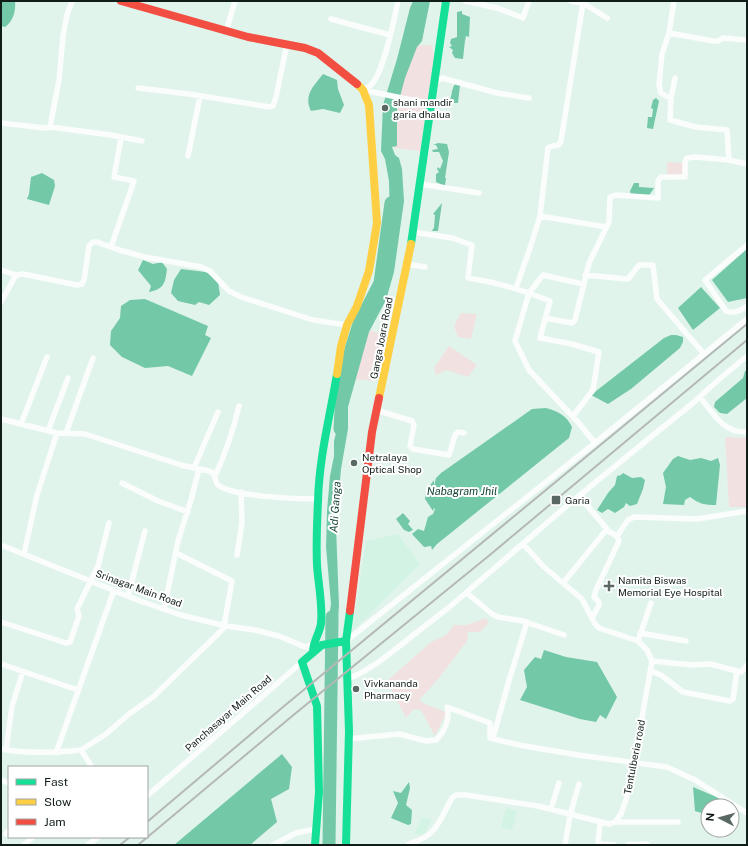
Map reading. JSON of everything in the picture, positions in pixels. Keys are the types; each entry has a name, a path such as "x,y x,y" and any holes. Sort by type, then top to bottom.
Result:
{"street":[{"path":"50,127 59,80 63,36 72,1"},
{"path":"120,1 248,38 305,48 318,53 363,90 369,105 377,223 369,271 357,306 347,326 340,346 332,404 326,429 318,499 318,564 321,622 313,649"},
{"path":"226,32 235,1"},
{"path":"363,90 371,86 379,72 398,1"},
{"name":"Ganga Joara Road","path":"346,845 348,679 346,641 372,432 412,232 446,1"},
{"path":"465,1 496,8 523,18 529,1"},
{"path":"571,1 583,3 607,18"},
{"path":"671,98 662,93 659,85 662,54 669,33 674,1"},
{"path":"516,288 540,216 548,148 551,146 557,146 561,141 583,3"},
{"path":"331,20 390,35"},
{"path":"669,33 713,41 718,41 723,38 747,40"},
{"path":"138,88 270,107 273,106 276,97 286,44"},
{"path":"434,83 442,78 497,93 528,98"},
{"path":"675,78 671,98 670,120 696,126 727,130 729,160"},
{"path":"363,90 431,104"},
{"path":"188,156 200,96"},
{"path":"1,123 45,128 50,127 111,135 142,141"},
{"path":"111,247 134,181 114,177 121,138"},
{"path":"545,318 572,323 575,320 578,313 585,275 592,256 609,222 610,197 616,195 658,198 658,181 661,177 685,177 685,162 687,158 695,157 729,160 747,164"},
{"path":"420,184 479,193"},
{"path":"540,216 606,227"},
{"path":"412,232 452,238 472,245 468,278 494,282 516,288 550,301 540,338 572,344 599,352 593,390 573,416"},
{"path":"1,270 16,275 23,274 77,285 82,284 84,280 89,246 93,242 96,242 145,257 201,267 210,271 229,291 241,296 313,320 347,326"},
{"path":"747,245 705,280 726,311 730,313 738,312 747,306"},
{"path":"406,264 425,267"},
{"path":"585,275 628,279 639,265 654,265 657,299 704,354"},
{"path":"1,302 16,275"},
{"path":"583,284 543,275 529,293 515,341 528,370 573,416 595,444"},
{"path":"346,641 595,444 747,319"},
{"path":"348,679 360,675 403,645 467,593 579,496 747,356"},
{"path":"20,424 47,357"},
{"path":"66,433 93,358"},
{"path":"48,431 68,378"},
{"path":"700,396 723,425 738,433 747,432"},
{"path":"215,476 233,434 239,406"},
{"path":"376,410 412,421 414,425 410,446 413,449 449,455 454,435 458,432 464,433"},
{"path":"164,609 176,553 188,512 197,468 218,412"},
{"path":"1,419 57,433 85,434 181,465 210,470 215,476 217,484 226,489 277,498 318,499"},
{"path":"24,554 37,495 57,433"},
{"path":"122,483 158,501 188,512"},
{"path":"237,555 242,522 241,492"},
{"path":"579,496 606,527 606,530 619,538 596,590 594,597 599,602 599,605 592,618"},
{"path":"617,536 628,520 634,517 697,519 747,511"},
{"path":"1,622 66,643 70,642 79,616 77,609 98,566 109,523"},
{"path":"563,583 606,530"},
{"path":"128,596 145,531"},
{"path":"523,544 544,567 582,598 595,624 599,628 638,641 647,650 652,661 693,665 710,664 741,672 747,665"},
{"name":"Srinagar Main Road","path":"1,545 164,609 225,626 255,630 279,636 313,649"},
{"path":"23,671 12,706 4,750 56,753 81,750 106,734 129,714 153,697 225,626 232,581 176,553"},
{"path":"56,753 114,590"},
{"path":"467,593 492,614 498,617 527,622 564,635"},
{"path":"638,641 650,602"},
{"path":"493,738 527,622"},
{"path":"640,633 686,640"},
{"name":"Panchasayar Main Road","path":"148,795 302,662 313,649 322,645 346,641"},
{"name":"Tentulberia road","path":"615,822 621,814 625,803 634,763 652,661"},
{"path":"302,662 316,706 318,792 315,845"},
{"path":"1,664 78,690"},
{"path":"651,671 662,675 682,692 730,701 733,699 738,671"},
{"path":"348,738 399,734 426,741 436,740 441,736 448,718 447,707 490,723 490,738 548,750 634,763 660,765 695,780 747,813"},
{"path":"81,750 91,766"},
{"path":"552,809 559,783"},
{"path":"565,845 570,815 578,784"},
{"path":"408,845 423,839 430,834 452,798 456,795 466,794 552,809 570,815 609,824 615,822 678,822"},
{"path":"600,822 597,844 614,845"},
{"path":"273,845 296,833 316,829"},
{"path":"88,845 97,838"},
{"path":"628,845 648,845"}],"shaded area":[{"path":"432,45 434,56 420,151 394,148 390,119 413,46"},
{"path":"667,162 684,163 684,176 681,180 667,178"},
{"path":"461,313 477,314 471,339 458,337 454,326"},
{"path":"367,330 382,334 381,358 376,381 355,379"},
{"path":"449,346 477,365 468,377 447,370 436,375 434,368"},
{"path":"725,437 747,438 747,507 729,507"},
{"path":"398,534 420,564 352,632 366,541"},
{"path":"487,618 488,624 480,632 468,632 467,641 439,678 419,700 446,713 435,736 421,710 414,709 406,718 387,681 431,642 446,635 454,625 466,625"},
{"path":"506,808 517,811 512,830 501,827"},
{"path":"421,817 432,819 424,834 415,834"}],"water":[{"path":"1,1 15,1 13,16 5,27 1,26"},
{"path":"413,1 430,1 422,41 417,47 405,78 397,108 397,146 392,147 395,155 399,158 402,169 404,201 394,272 386,300 369,332 348,407 348,429 341,469 336,527 339,606 337,631 327,638 326,634 331,604 326,547 327,511 330,476 334,456 334,441 343,405 343,392 347,366 380,278 387,251 390,222 389,181 385,159 381,151 383,105"},
{"path":"462,11 462,14 470,17 469,37 466,36 463,59 455,58 452,53 453,50 449,47 452,46 450,43 451,39 457,37 457,12"},
{"path":"323,74 337,80 338,89 344,105 340,113 323,109 311,111 308,100 309,95"},
{"path":"455,84 460,85 458,103 449,103 453,89"},
{"path":"656,98 659,101 653,129 647,128 648,117 652,117 653,109 651,108 653,100"},
{"path":"438,143 447,144 449,152 445,186 436,182 436,174 439,172 437,169 438,167 440,169 443,161 439,152 433,152 432,150 438,149 436,145 433,145"},
{"path":"42,173 54,180 55,186 49,205 27,199 31,177"},
{"path":"634,183 639,183 639,187 654,188 648,197 631,195 630,191"},
{"path":"442,203 438,231 432,231 434,228 435,215 433,214"},
{"path":"747,249 747,298 728,302 712,280"},
{"path":"143,260 153,264 162,262 167,269 163,285 154,291 149,292 151,286 138,270"},
{"path":"181,269 206,272 218,281 220,295 209,305 199,302 195,305 178,301 171,293 174,280"},
{"path":"701,287 720,308 693,330 678,308"},
{"path":"145,299 208,326 205,335 211,338 192,376 168,366 145,368 122,357 110,345 111,331 120,318 121,306 130,300"},
{"path":"671,335 683,337 683,342 680,348 631,389 608,404 591,395 664,338"},
{"path":"747,370 747,398 727,414 720,413 714,407 715,402 743,378 745,371"},
{"name":"Nabagram Jhil","path":"546,408 558,412 568,420 572,427 569,438 437,544 432,550 431,546 424,547 412,534 418,529 424,531 428,517 433,514 435,509 434,508 433,511 425,499 426,491 434,480 434,486 436,478 441,473 532,409"},
{"path":"678,456 690,460 701,458 711,461 718,458 720,465 716,505 702,504 690,497 685,500 684,505 663,504 666,487 663,473 673,459"},
{"path":"623,473 632,478 641,477 645,480 637,504 630,506 626,503 624,507 615,513 608,509 602,513 597,510 615,485 617,476"},
{"path":"403,513 410,521 408,524 413,530 409,532 404,530 396,519"},
{"path":"544,650 566,657 597,662 617,697 606,719 600,715 596,722 580,719 520,700 527,687 524,670 535,657 541,659"},
{"path":"282,754 292,767 289,789 271,799 277,822 250,845 174,845"},
{"path":"409,782 410,788 406,805 412,810 411,824 408,825 391,818 398,803 393,791 401,793"},
{"path":"693,787 719,798 700,798 700,813 695,811"}],"waterway":[{"name":"Adi Ganga","path":"340,429 343,375 359,324 380,283 391,203"},
{"name":"Adi Ganga","path":"329,845 332,617"}],"railway":[{"path":"148,821 283,707 747,324"},
{"path":"148,837 291,717 491,554 747,340"},
{"path":"120,845 129,838"},
{"path":"138,845 146,838"}],"traffic: fast":[{"path":"411,244 446,1"},
{"path":"313,652 320,627 321,616 317,557 320,469 337,374"},
{"path":"346,845 349,731 346,641 350,611"},
{"path":"315,845 319,792 317,706 302,662 322,645 346,641"}],"traffic: slow":[{"path":"337,374 341,346 347,325 357,306 369,271 377,223 369,105 363,90 357,84"},
{"path":"379,398 411,244"}],"traffic: jam":[{"path":"121,1 248,37 305,48 318,53 357,84"},
{"path":"350,611 372,432 379,398"}],"place":[{"name":"shani mandir garia dhalua","path":"385,108"},
{"name":"Netralaya Optical Shop","path":"354,463"},
{"name":"Garia","path":"556,500"},
{"name":"Namita Biswas Memorial Eye Hospital","path":"609,586"},
{"name":"Vivkananda Pharmacy","path":"356,689"}]}
